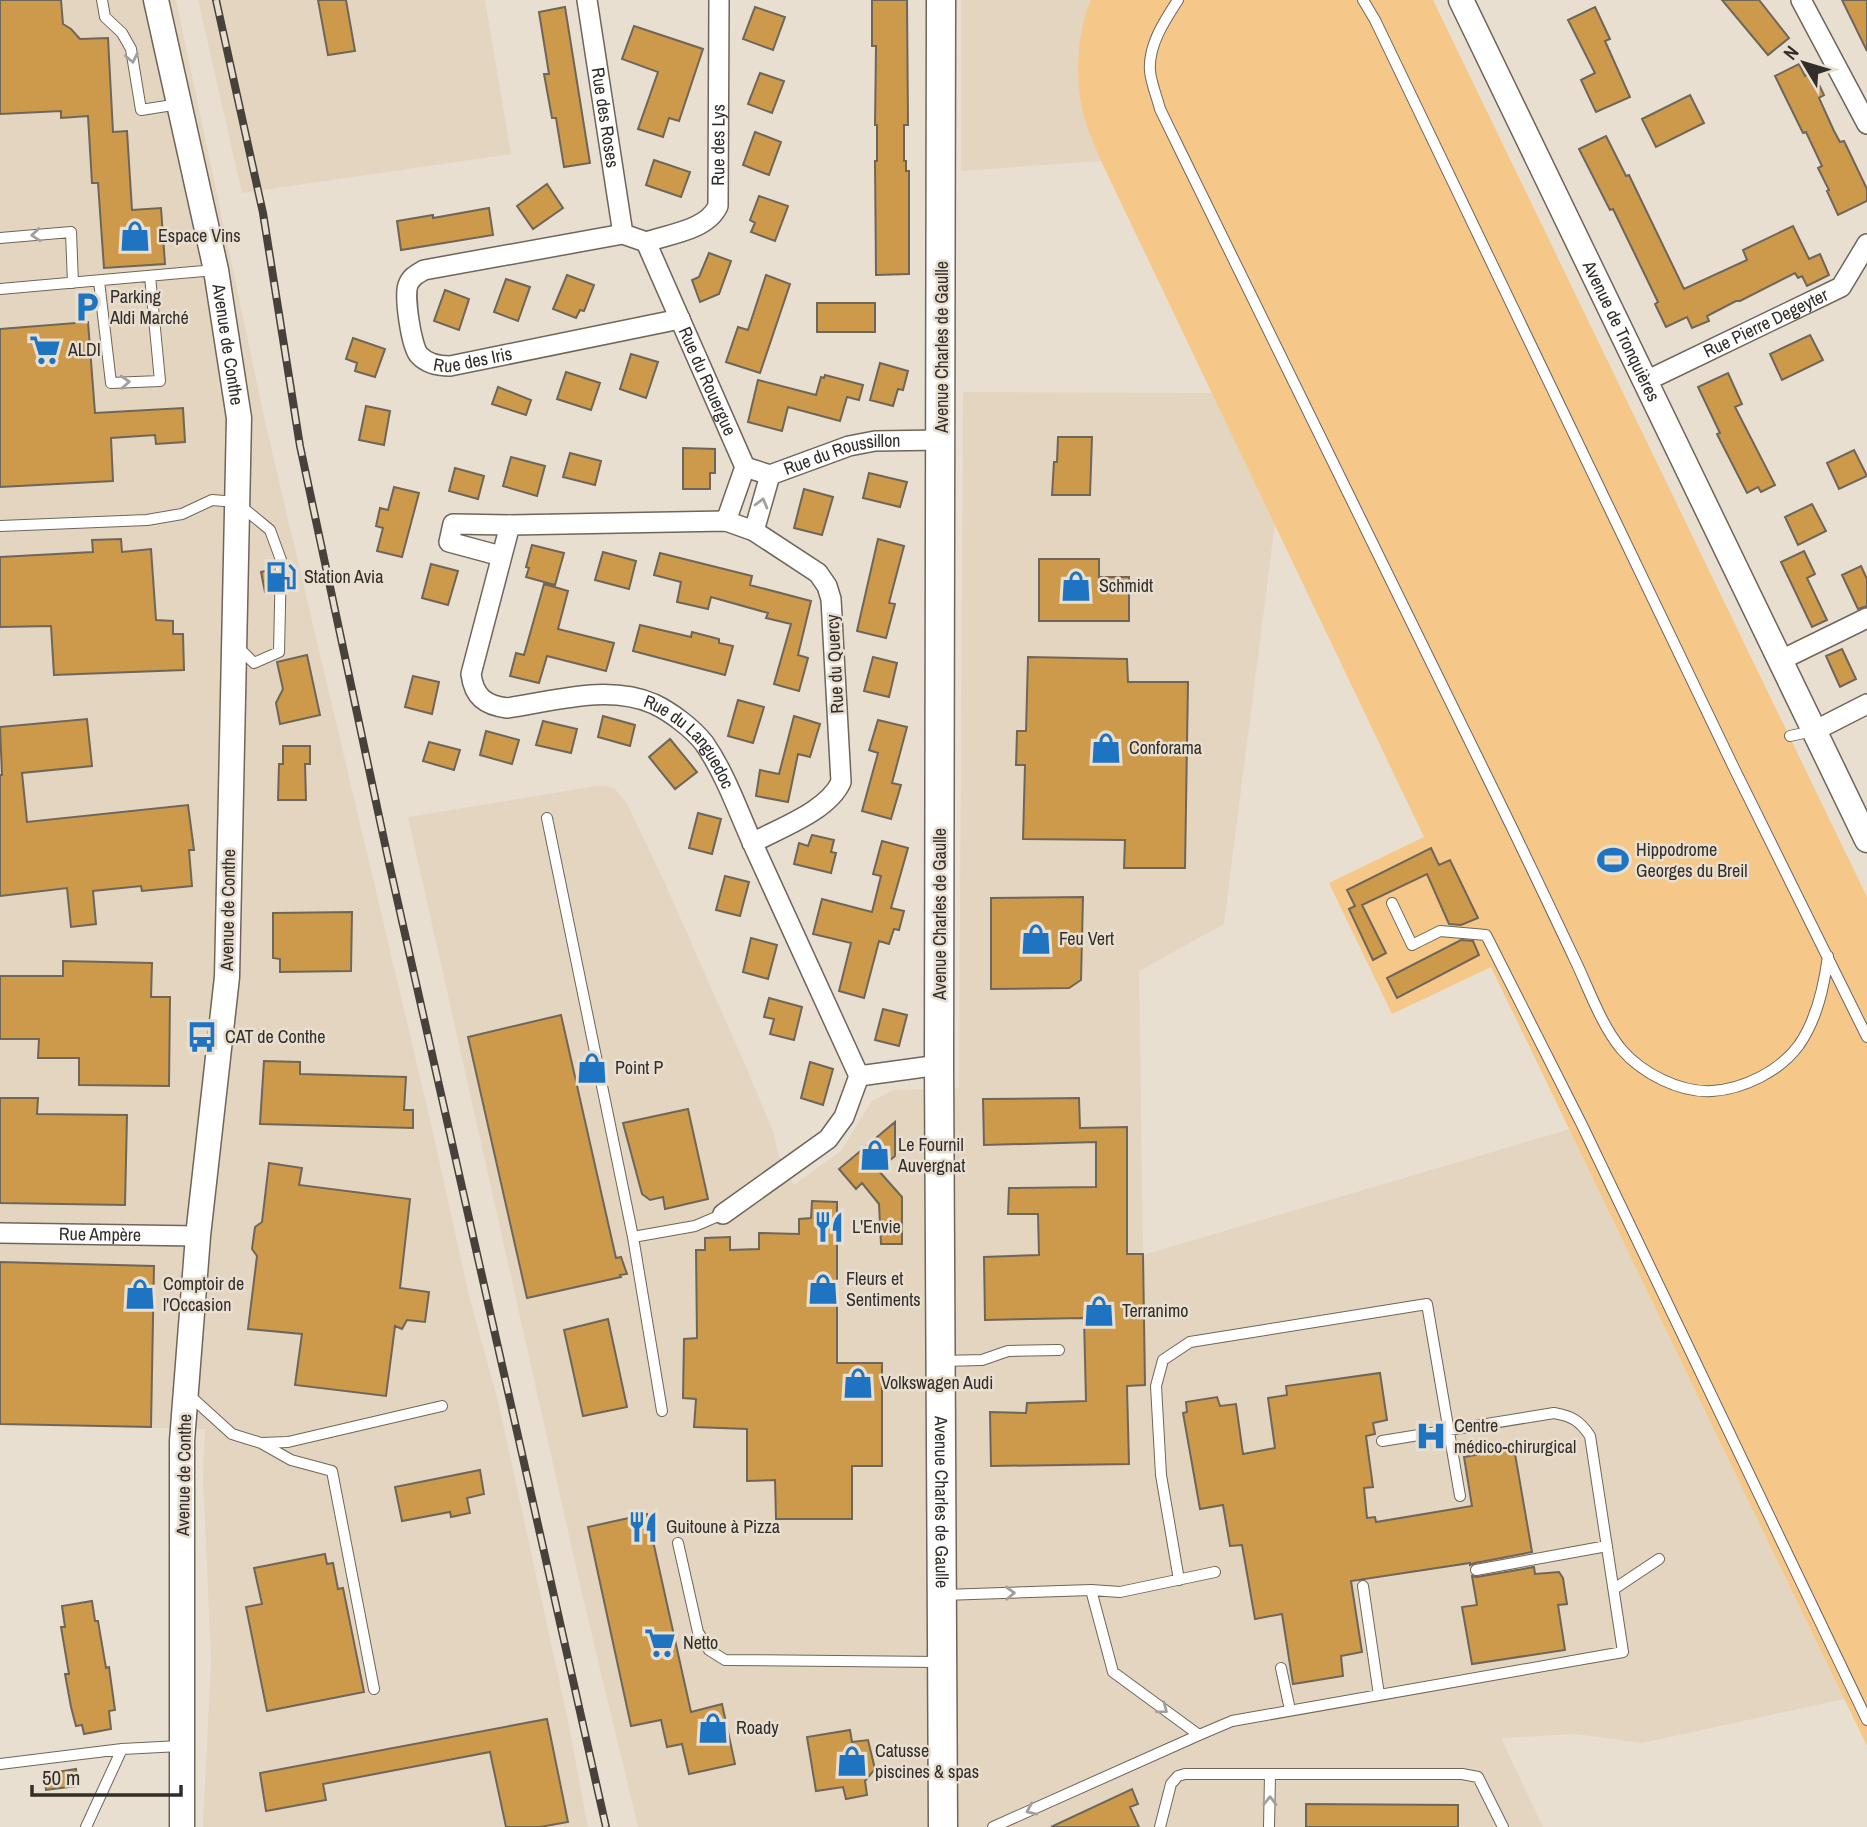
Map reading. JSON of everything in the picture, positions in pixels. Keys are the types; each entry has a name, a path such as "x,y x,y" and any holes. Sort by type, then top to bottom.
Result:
{"main road":[{"name":"Avenue Charles de Gaulle","path":"941,0 939,1065 943,1827"}],"street":[{"name":"Avenue de Conthe","path":"156,0 216,270 239,418 227,977 198,1236 182,1441 182,1827"},
{"name":"Rue des Roses","path":"587,0 623,234"},
{"name":"Rue des Lys","path":"646,242 704,223 715,213 718,206 719,0"},
{"name":"Avenue de Tronquières","path":"1461,0 1867,840"},
{"path":"1801,0 1867,124"},
{"name":"Rue des Iris","path":"646,242 623,234 424,270 415,275 406,292 413,345 418,355 427,362 450,366 680,319"},
{"name":"Rue du Rouergue","path":"646,242 745,467"},
{"name":"Rue Pierre Degeyter","path":"1646,381 1841,287 1867,244"},
{"name":"Rue du Roussillon","path":"745,467 770,475 849,446 875,441 941,440"},
{"path":"726,521 745,467"},
{"path":"501,556 449,542 453,524 726,521 754,531 770,475"},
{"name":"Rue du Languedoc","path":"510,525 471,674 473,688 481,700 492,706 507,708 603,694 628,696 655,705 680,720 702,741 717,765 859,1076"},
{"name":"Rue du Quercy","path":"752,843 825,804 836,793 841,782 831,599 827,586 818,573 754,531"},
{"path":"1781,660 1867,618"},
{"path":"1814,731 1867,704"},
{"path":"723,1214 828,1139 844,1117 859,1076 939,1065"},
{"name":"Rue Ampère","path":"0,1233 198,1236"}],"lane":[{"path":"102,0 105,17 122,33 131,49 141,110 179,104"},
{"path":"1178,0 1163,23 1154,47 1150,70 1160,108 1527,857 1599,1012 1621,1048 1638,1065 1660,1078 1686,1087 1710,1091 1745,1084 1780,1066 1799,1044 1816,1010 1825,981 1828,956"},
{"path":"1363,0 1867,1037"},
{"path":"0,238 71,232 74,283"},
{"path":"0,289 216,270"},
{"path":"99,281 111,383 160,381 150,276"},
{"path":"0,526 147,520 182,514 212,500 236,502 270,530 281,560 279,652 254,663 234,644"},
{"path":"1790,736 1814,731"},
{"path":"547,818 633,1237 662,1411"},
{"path":"1392,903 1412,945 1440,931 1486,935 1587,1138 1867,1720"},
{"path":"633,1237 695,1226 723,1214"},
{"path":"1179,1580 1161,1475 1156,1386 1163,1360 1189,1342 1427,1304 1460,1496"},
{"path":"941,1361 982,1360 1008,1351 1059,1350"},
{"path":"186,1392 232,1434 261,1443 291,1460 332,1471 374,1689"},
{"path":"261,1443 288,1441 442,1406"},
{"path":"993,1827 1232,1721 1623,1652 1590,1436 1581,1423 1570,1416 1554,1413 1382,1441"},
{"path":"678,1542 698,1632 709,1650 725,1660 943,1662"},
{"path":"1476,1570 1607,1546"},
{"path":"1614,1588 1659,1559"},
{"path":"942,1595 1091,1590 1120,1592 1215,1572"},
{"path":"1363,1586 1379,1695"},
{"path":"1091,1590 1113,1672 1199,1735"},
{"path":"1281,1668 1290,1710"},
{"path":"0,1764 122,1749 184,1746"},
{"path":"86,1827 122,1749"},
{"path":"1160,1827 1171,1784 1178,1776 1197,1772 1270,1775 1462,1774 1478,1777 1503,1827"},
{"path":"1269,1827 1270,1775"}],"shaded area":[{"path":"0,0 176,0 266,426 432,1128 469,1296 498,1401 567,1716 588,1827 203,1827 211,1659 203,1477 205,1429 0,1424"},
{"path":"198,0 485,0 511,154 242,193"},
{"path":"961,0 1091,0 1082,110 1101,161 961,171"},
{"name":"Hippodrome Georges du Breil","path":"1091,0 1433,0 1867,897 1867,1746 1491,967 1392,1014 1329,883 1424,837 1093,142 1082,109 1078,82 1080,40"},
{"path":"963,392 1213,393 1275,523 1224,924 1139,971 1143,1255 1570,1129 1845,1699 1642,1743 1576,1734 1501,1738 1543,1827 638,1827 583,1598 408,817 596,786 615,789 626,802 664,881 750,1076 774,1134 779,1156 794,1185 841,1151 871,1102 893,1090 959,1088"}],"building":[{"path":"0,0 61,0 63,24 80,39 108,38 113,132 127,131 132,210 161,208 165,264 104,268 98,183 92,183 88,116 61,118 61,111 0,114"},
{"path":"318,0 346,0 355,51 328,55"},
{"path":"872,0 907,0 908,125 904,125 904,161 906,171 909,171 909,274 876,275 876,46 872,46"},
{"path":"1722,0 1759,0 1789,38 1768,55"},
{"path":"1842,0 1867,0 1867,51"},
{"path":"565,7 590,163 564,167 556,118 552,118 544,74 549,74 539,12"},
{"path":"755,7 785,17 773,50 743,39"},
{"path":"1595,7 1610,39 1605,41 1630,97 1596,112 1581,80 1595,73 1568,20"},
{"path":"634,26 703,49 679,121 669,118 663,137 638,129 658,72 622,59"},
{"path":"1799,64 1805,76 1813,72 1824,95 1819,98 1834,131 1840,142 1844,141 1867,189 1867,201 1838,215 1818,168 1822,166 1775,76"},
{"path":"760,73 784,81 772,113 748,104"},
{"path":"1690,95 1704,123 1656,147 1642,119"},
{"path":"755,132 781,142 769,175 743,165"},
{"path":"1606,136 1626,176 1629,175 1684,289 1747,260 1743,250 1793,226 1809,259 1820,254 1829,275 1807,286 1802,276 1798,278 1795,273 1707,316 1709,321 1692,328 1687,317 1666,327 1655,304 1658,302 1613,209 1610,210 1579,149"},
{"path":"654,160 690,172 681,197 646,185"},
{"path":"547,184 563,208 533,229 517,206"},
{"path":"759,196 788,206 775,241 751,232 755,223 750,220"},
{"path":"489,208 493,235 401,250 397,221"},
{"path":"709,253 731,261 719,294 700,302 692,280 699,277"},
{"path":"567,275 594,285 584,311 580,310 576,318 553,309"},
{"path":"766,275 790,284 760,373 726,362 738,327 748,330"},
{"path":"506,279 530,287 518,321 494,312"},
{"path":"445,290 469,299 459,330 434,321"},
{"path":"817,303 875,303 875,332 817,332"},
{"path":"88,322 95,413 183,408 185,442 156,444 155,435 111,438 113,481 0,487 0,329"},
{"path":"1810,335 1823,360 1782,380 1770,354"},
{"path":"353,338 385,349 375,377 355,371 357,363 346,359"},
{"path":"631,354 658,362 646,398 620,389"},
{"path":"880,363 908,371 903,390 898,389 893,406 870,400"},
{"path":"566,372 600,383 591,410 557,399"},
{"path":"1728,373 1742,404 1735,407 1775,485 1761,492 1758,487 1747,493 1717,434 1720,433 1698,387"},
{"path":"825,375 863,385 859,400 847,397 840,421 788,407 782,431 748,422 758,380 816,395 821,377 824,378"},
{"path":"498,387 531,400 526,415 492,404"},
{"path":"366,406 390,411 384,445 359,440"},
{"path":"1058,437 1092,437 1090,495 1052,495"},
{"path":"683,448 715,449 715,473 710,473 710,489 683,489"},
{"path":"1854,450 1867,476 1839,489 1827,463"},
{"path":"570,453 601,461 595,485 563,477"},
{"path":"511,457 545,466 537,496 503,486"},
{"path":"455,468 484,476 478,499 449,491"},
{"path":"869,473 907,482 900,507 863,498"},
{"path":"394,487 419,493 402,557 377,551 383,528 376,526 380,508 388,510"},
{"path":"804,489 833,497 822,535 794,528"},
{"path":"1812,504 1826,531 1798,545 1785,517"},
{"path":"121,539 122,552 151,549 156,620 173,621 173,634 183,634 184,670 54,675 51,626 0,627 0,557 93,552 92,540"},
{"path":"878,539 904,546 889,603 895,604 886,638 857,631"},
{"path":"532,545 564,553 555,585 526,577"},
{"path":"1804,551 1815,574 1807,578 1827,620 1812,627 1781,562"},
{"path":"603,552 636,561 629,589 595,580"},
{"path":"660,553 752,576 750,585 811,601 798,655 808,658 799,691 774,684 791,624 766,618 768,613 711,597 708,609 677,602 681,582 654,575"},
{"path":"1039,559 1099,559 1099,577 1129,577 1129,621 1039,621"},
{"path":"431,564 458,571 448,605 422,598"},
{"path":"1861,566 1867,579 1867,606 1858,609 1842,575"},
{"path":"273,569 273,590 265,592 261,572"},
{"path":"544,584 568,591 558,629 614,643 606,671 547,656 539,683 510,676 516,653 524,655"},
{"path":"640,625 691,637 692,632 719,639 719,643 733,646 725,675 633,651"},
{"path":"1842,649 1856,679 1840,687 1826,656"},
{"path":"307,655 320,715 280,724 276,703 283,689 277,662"},
{"path":"873,657 897,663 889,697 864,691"},
{"name":"Conforama","path":"1028,657 1127,659 1128,682 1188,682 1185,868 1124,868 1125,840 1023,839 1025,765 1016,765 1017,731 1026,731"},
{"path":"413,676 439,682 432,714 405,707"},
{"path":"738,700 764,707 753,743 728,736"},
{"path":"603,716 635,725 630,746 598,737"},
{"path":"794,716 820,724 810,757 798,754 788,802 756,796 760,770 779,774"},
{"path":"87,719 92,766 22,773 27,822 188,805 194,850 189,850 192,886 142,891 141,886 93,891 96,924 71,927 67,888 0,896 0,727"},
{"path":"878,720 907,727 892,783 901,785 891,819 862,811 878,753 869,750"},
{"path":"543,721 577,729 571,753 536,745"},
{"path":"486,731 519,740 512,764 480,755"},
{"path":"670,739 697,772 675,789 649,757"},
{"path":"429,742 460,750 454,770 423,761"},
{"path":"283,746 310,746 310,764 305,764 306,800 278,800 279,764 283,764"},
{"path":"698,813 721,819 712,854 689,848"},
{"path":"812,835 834,840 831,852 836,853 831,873 794,864 799,843 808,846"},
{"path":"882,841 908,848 891,908 904,911 899,930 894,929 889,944 879,941 864,998 839,991 851,943 813,934 822,899 872,912 881,876 873,874"},
{"path":"1431,848 1439,865 1450,860 1478,918 1461,925 1449,924 1427,874 1362,905 1386,953 1373,960 1349,909 1355,906 1347,890"},
{"path":"725,876 749,882 740,916 716,910"},
{"name":"Feu Vert","path":"1083,897 1081,980 1069,988 991,989 991,898"},
{"path":"352,912 351,971 280,972 280,959 273,958 273,913"},
{"path":"751,938 777,945 768,979 743,972"},
{"path":"1461,940 1473,941 1479,955 1397,998 1387,978"},
{"path":"63,961 152,963 151,997 170,997 169,1086 79,1085 79,1058 38,1058 39,1039 0,1039 0,976 63,976"},
{"path":"769,998 802,1007 794,1040 770,1034 774,1019 764,1017"},
{"path":"883,1009 907,1015 899,1046 875,1040"},
{"path":"561,1015 616,1258 621,1257 627,1274 527,1298 468,1037"},
{"path":"264,1061 300,1062 300,1074 406,1077 404,1110 413,1110 413,1128 260,1124"},
{"path":"810,1062 833,1069 823,1105 801,1098"},
{"path":"0,1098 38,1098 37,1114 127,1115 125,1205 0,1203"},
{"path":"1079,1098 1080,1128 1127,1127 1127,1254 1143,1254 1145,1385 1127,1386 1129,1464 991,1466 990,1412 1026,1413 1027,1403 1086,1401 1084,1318 985,1320 984,1257 1039,1255 1038,1214 1008,1214 1009,1188 1096,1187 1096,1142 984,1145 983,1099"},
{"path":"688,1109 708,1199 665,1209 663,1197 650,1200 642,1194 623,1123"},
{"path":"895,1122 895,1156 878,1170 902,1197 902,1244 881,1244 879,1204 862,1183 856,1189 839,1169"},
{"path":"269,1163 302,1168 299,1185 410,1199 400,1288 429,1292 425,1322 407,1320 402,1329 395,1326 386,1396 295,1385 302,1334 248,1329 257,1256 252,1249 255,1227 262,1222"},
{"path":"812,1201 837,1202 837,1363 882,1363 882,1466 852,1466 852,1519 776,1519 775,1480 747,1481 747,1429 694,1427 696,1399 683,1398 684,1339 697,1338 696,1250 705,1250 705,1238 730,1237 730,1250 759,1249 759,1233 799,1234 799,1219 811,1218"},
{"path":"0,1262 154,1266 151,1427 0,1424"},
{"path":"608,1319 627,1407 583,1416 564,1330"},
{"path":"1380,1373 1387,1420 1373,1423 1375,1434 1366,1436 1373,1487 1364,1488 1367,1518 1375,1517 1376,1522 1472,1506 1464,1457 1514,1448 1532,1552 1470,1565 1351,1581 1362,1652 1341,1656 1343,1676 1293,1684 1282,1614 1255,1619 1242,1545 1230,1546 1223,1505 1200,1509 1183,1413 1187,1412 1186,1402 1217,1397 1220,1406 1236,1404 1243,1454 1275,1448 1268,1398 1287,1395 1286,1386"},
{"path":"480,1470 484,1494 467,1498 470,1513 451,1517 450,1512 402,1521 395,1487"},
{"path":"647,1514 691,1712 722,1704 735,1764 689,1774 682,1744 667,1747 661,1720 631,1726 588,1527"},
{"path":"325,1554 327,1564 333,1563 338,1589 343,1588 364,1692 267,1711 246,1607 262,1604 254,1568"},
{"path":"1534,1567 1535,1574 1559,1572 1563,1578 1567,1604 1558,1605 1565,1650 1472,1664 1462,1607 1477,1605 1472,1576"},
{"path":"92,1601 106,1668 109,1667 115,1710 109,1711 111,1729 84,1734 82,1725 76,1726 65,1674 69,1674 61,1627 65,1627 62,1606"},
{"path":"547,1719 568,1822 540,1827 506,1827 490,1752 323,1784 326,1800 266,1811 260,1773"},
{"path":"850,1730 852,1742 868,1740 875,1769 865,1781 867,1795 846,1799 843,1787 816,1791 807,1737"},
{"path":"76,1769 78,1786 46,1790 44,1774"},
{"path":"1132,1789 1138,1804 1130,1807 1139,1827 1051,1827"},
{"path":"1306,1804 1458,1805 1458,1827 1306,1827"}],"railway":[{"path":"216,0 263,213 300,446 389,863 606,1827"}],"place":[{"name":"Espace Vins","path":"135,236"},
{"name":"Parking Aldi Marché","path":"87,307"},
{"name":"ALDI","path":"45,350"},
{"name":"Station Avia","path":"281,577"},
{"name":"Schmidt","path":"1076,586"},
{"name":"Conforama","path":"1106,748"},
{"name":"Hippodrome Georges du Breil","path":"1613,860"},
{"name":"Feu Vert","path":"1036,939"},
{"name":"CAT de Conthe","path":"202,1037"},
{"name":"Point P","path":"592,1068"},
{"name":"Le Fournil Auvergnat","path":"875,1155"},
{"name":"L'Envie","path":"829,1227"},
{"name":"Fleurs et Sentiments","path":"823,1289"},
{"name":"Comptoir de l'Occasion","path":"140,1294"},
{"name":"Terranimo","path":"1099,1311"},
{"name":"Volkswagen Audi","path":"858,1383"},
{"name":"Centre médico-chirurgical","path":"1431,1436"},
{"name":"Guitoune à Pizza","path":"643,1527"},
{"name":"Netto","path":"660,1643"},
{"name":"Roady","path":"713,1728"},
{"name":"Catusse piscines & spas","path":"852,1761"}]}
